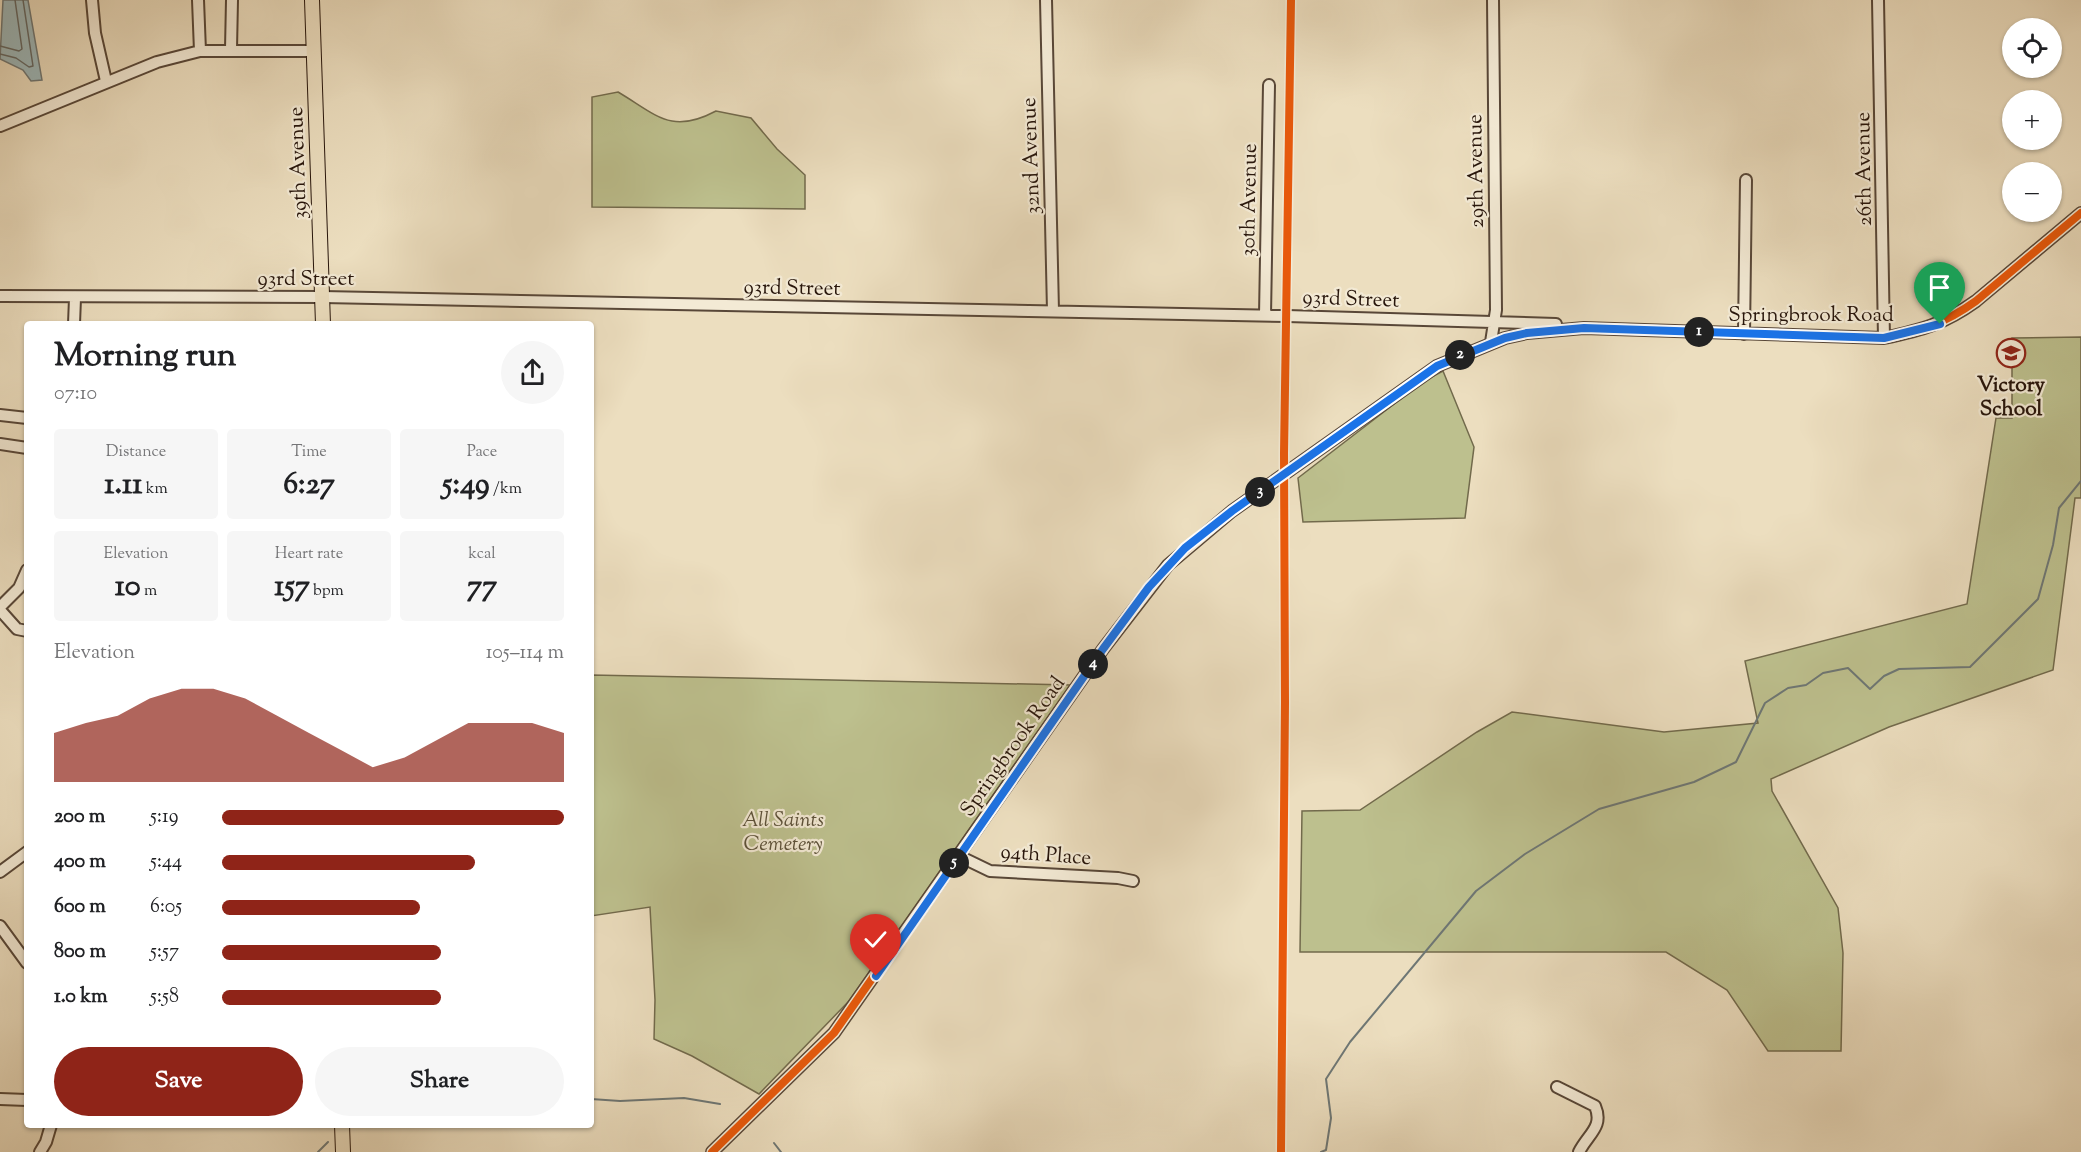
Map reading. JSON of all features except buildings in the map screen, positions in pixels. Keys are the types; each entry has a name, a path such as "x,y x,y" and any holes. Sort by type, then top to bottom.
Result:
{"main road":[{"name":"39th Avenue","path":"312,0 323,321"},
{"path":"342,1128 343,1152"}],"street":[{"path":"92,0 95,33 106,81"},
{"path":"198,0 200,51"},
{"path":"231,49 232,0"},
{"name":"32nd Avenue","path":"1046,0 1053,311"},
{"name":"29th Avenue","path":"1491,342 1494,321 1492,0"},
{"name":"26th Avenue","path":"1878,0 1884,338"},
{"path":"0,126 106,81 157,62 200,51 231,49 314,51"},
{"name":"30th Avenue","path":"1265,315 1269,85"},
{"path":"1744,334 1746,180"},
{"name":"Springbrook Road","path":"712,1152 834,1033 1103,649 1168,565 1232,511 1419,378 1445,361 1491,342 1527,333 1584,328 1884,338 1928,329 1959,313 2081,213"},
{"name":"93rd Street","path":"0,296 322,297 1265,315 1494,321 1584,328"},
{"path":"74,321 75,297"},
{"path":"0,415 24,418"},
{"path":"0,444 24,448"},
{"path":"24,577 19,588 0,608 17,629 24,630"},
{"path":"19,588 24,594"},
{"path":"0,872 24,854"},
{"name":"94th Place","path":"959,856 990,871 1118,878 1133,881"},
{"path":"0,926 24,959"},
{"path":"1557,1087 1595,1106 1599,1115 1598,1125 1580,1152"},
{"path":"0,1100 24,1101"},
{"path":"39,1152 46,1142 50,1128"}],"green space":[{"path":"618,92 654,114 676,122 700,118 716,111 751,118 777,149 805,175 805,209 592,207 592,97"},
{"path":"2081,337 2081,498 2075,498 2053,670 1889,727 1771,779 1772,791 1838,908 1843,953 1841,1051 1768,1051 1727,990 1666,952 1300,952 1302,811 1360,810 1477,732 1512,712 1664,732 1758,723 1745,661 1967,604 1996,418 2012,418 2012,338"},
{"path":"1443,371 1474,447 1465,518 1303,522 1298,478 1424,381"},
{"name":"All Saints Cemetery","path":"594,675 1070,685 849,1001 759,1094 692,1056 654,1039 655,1000 650,907 594,916"}],"water":[{"path":"3,0 28,0 42,80 31,81 23,70 0,59"}],"waterway":[{"path":"1321,1152 1326,1150 1331,1118 1326,1079 1350,1042 1476,891 1525,854 1599,809 1694,782 1736,762 1765,703 1788,688 1806,685 1823,673 1848,668 1870,689 1884,676 1899,669 1970,667 2038,599 2053,545 2059,508 2081,481"},
{"path":"594,1099 620,1101 684,1098 720,1104"},
{"path":"318,1152 328,1142"},
{"path":"774,1143 781,1152"}],"cycle path":[{"path":"1281,1152 1285,702 1284,453 1291,0"},
{"path":"712,1152 834,1033 1103,649 1168,565 1232,511 1437,366 1505,338 1527,333 1584,328 1884,338 1898,335 1932,325 1964,309 2081,213"}],"place":[{"name":"Victory School","path":"2011,353"}],"route":[{"path":"876,976 1103,649 1168,565 1185,548 1232,511 1437,366 1491,342 1527,333 1552,330 1584,328 1884,338 1928,329 1940,324"}]}
